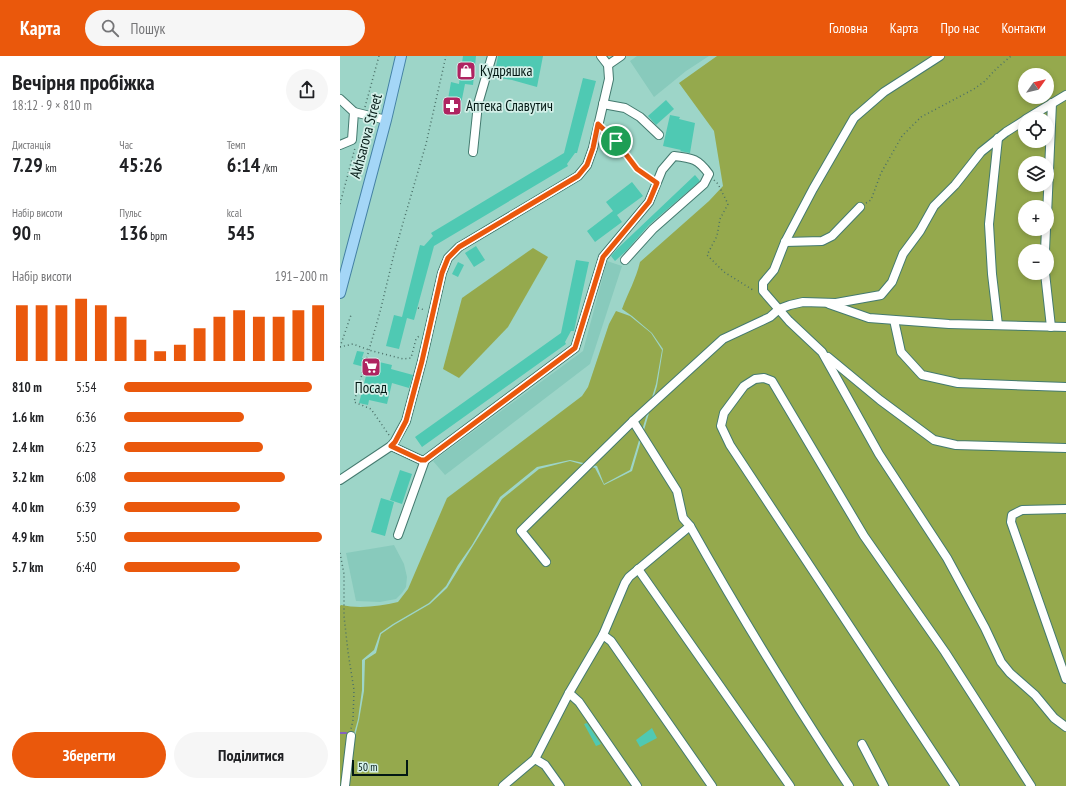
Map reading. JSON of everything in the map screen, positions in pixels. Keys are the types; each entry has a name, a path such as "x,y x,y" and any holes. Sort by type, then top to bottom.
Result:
{"main road":[{"name":"Akhsarova Street","path":"340,292 344,260 386,120 401,56"}],"street":[{"path":"473,152 478,104 492,56"},
{"path":"340,480 393,444 406,421 422,361 442,273 448,258 459,247 578,176 587,165 593,148 609,79 608,65 601,56"},
{"path":"608,65 621,56"},
{"path":"940,56 884,92 854,118 813,189 785,242 774,270 763,283 763,290 789,321 824,355 879,454 947,558 1001,662 1010,673 1035,695 1054,718 1066,727"},
{"path":"1054,102 1066,95"},
{"path":"340,99 354,112 386,120"},
{"path":"603,104 625,108 640,117 659,135"},
{"path":"1037,112 1050,104"},
{"path":"1048,200 1052,104"},
{"path":"340,146 352,140 354,112"},
{"path":"546,562 521,531 633,421 723,339 770,317 778,307 803,302 836,303 881,296 892,282 903,254 920,231 934,206 955,185 981,152 1018,124"},
{"path":"998,138 989,224 992,274 998,325"},
{"path":"398,535 425,460 575,348 603,257 649,202 662,170 674,156 688,157 701,164 709,174 704,184 653,229 625,260"},
{"path":"785,242 822,241 827,239 832,236 860,207"},
{"path":"1045,280 1051,327"},
{"path":"825,303 870,318 949,324 1066,327"},
{"path":"894,320 900,352 922,375 958,383 1066,386"},
{"path":"824,355 880,400 934,440 956,445 1066,448"},
{"path":"955,786 730,445 721,426 724,413 744,386 755,379 764,378 772,381 864,536 945,652 1031,786"},
{"path":"633,421 677,491 683,518 690,526 801,713 849,786"},
{"path":"393,444 421,460 425,460"},
{"path":"1066,509 1022,510 1012,515 1011,522 1066,679"},
{"path":"503,786 535,759 569,693 603,635 629,577 690,526"},
{"path":"638,569 790,786"},
{"path":"603,635 611,641 712,786"},
{"path":"569,693 579,702 637,786"},
{"path":"346,786 351,736"},
{"path":"862,744 884,786"},
{"path":"535,759 545,765 560,786"}],"path":[{"path":"393,444 392,440 371,409 354,402 380,312 394,254 426,144 446,56"},
{"path":"860,207 871,200 881,173 902,136 921,117 974,89 985,81 1011,56"},
{"path":"598,124 616,141 637,169 657,183"},
{"path":"709,174 718,184 728,204 720,219 717,236 707,255 730,276 754,290 763,290"},
{"path":"418,308 429,312"},
{"path":"340,347 351,313"},
{"path":"340,347 353,344 403,359 411,358 416,339 421,334"},
{"path":"340,553 344,574 344,616 354,690 351,736"}],"shaded area":[{"path":"637,56 709,56 686,71 654,97 630,61"},
{"path":"607,261 622,266 590,364 445,475 433,461 583,351"},
{"path":"394,545 404,564 407,577 406,587 402,593 396,599 380,602 356,601 346,553"}],"green space":[{"path":"717,56 1066,56 1066,786 347,786 353,744 364,691 365,660 376,653 381,634 430,604 447,588 502,499 539,469 570,461 595,468 604,485 632,471 657,386 663,349 652,333 622,309 640,262 709,201 723,186 714,131 679,83"},
{"path":"533,248 548,257 508,327 459,378 443,369 462,298"},
{"path":"616,311 630,316 651,333 662,350 656,384 630,470 604,484 597,466 570,460 537,467 500,497 446,586 429,603 380,633 374,650 362,660 362,690 358,719 352,741 346,786 340,786 340,606 370,606 398,602 408,589 447,498 582,396 588,387 609,324"}],"building":[{"path":"463,56 476,56 473,85 465,84 459,114 446,111 451,82 459,84"},
{"path":"498,56 543,56 537,87 494,77"},
{"path":"583,78 596,81 577,153 575,153 567,164 568,166 434,246 414,320 407,318 399,349 386,346 394,315 402,317 420,245 424,246 433,236 431,233 564,153"},
{"path":"666,100 674,109 656,125 648,116"},
{"path":"670,115 695,123 690,153 663,146"},
{"path":"695,175 700,181 649,225 615,261 611,256 617,249"},
{"path":"632,182 643,196 617,215 622,222 595,242 587,231 613,211 606,202"},
{"path":"476,246 485,260 474,267 465,253"},
{"path":"576,260 589,262 574,331 571,331 565,342 566,344 422,447 415,437 561,333"},
{"path":"458,262 464,265 458,277 452,274"},
{"path":"357,351 364,352 362,358 392,365 391,369 413,375 409,388 392,383 387,404 369,400 368,405 359,403 368,368 353,364"},
{"path":"400,470 412,474 402,504 390,500"},
{"path":"381,498 394,502 385,536 371,532"},
{"path":"587,723 601,744 596,746 584,724"},
{"path":"652,728 657,738 640,747 636,740"}],"waterway":[{"path":"340,733 346,733"}],"place":[{"name":"Кудряшка","path":"466,71"},
{"name":"Аптека Славутич","path":"452,106"},
{"name":"Посад","path":"371,367"}],"route":[{"path":"598,124 616,141 637,169 657,183 649,202 603,257 575,348 425,460 421,460 391,446 395,442 406,421 422,361 442,273 448,258 459,247 578,176 587,165 593,148 598,124"}]}
